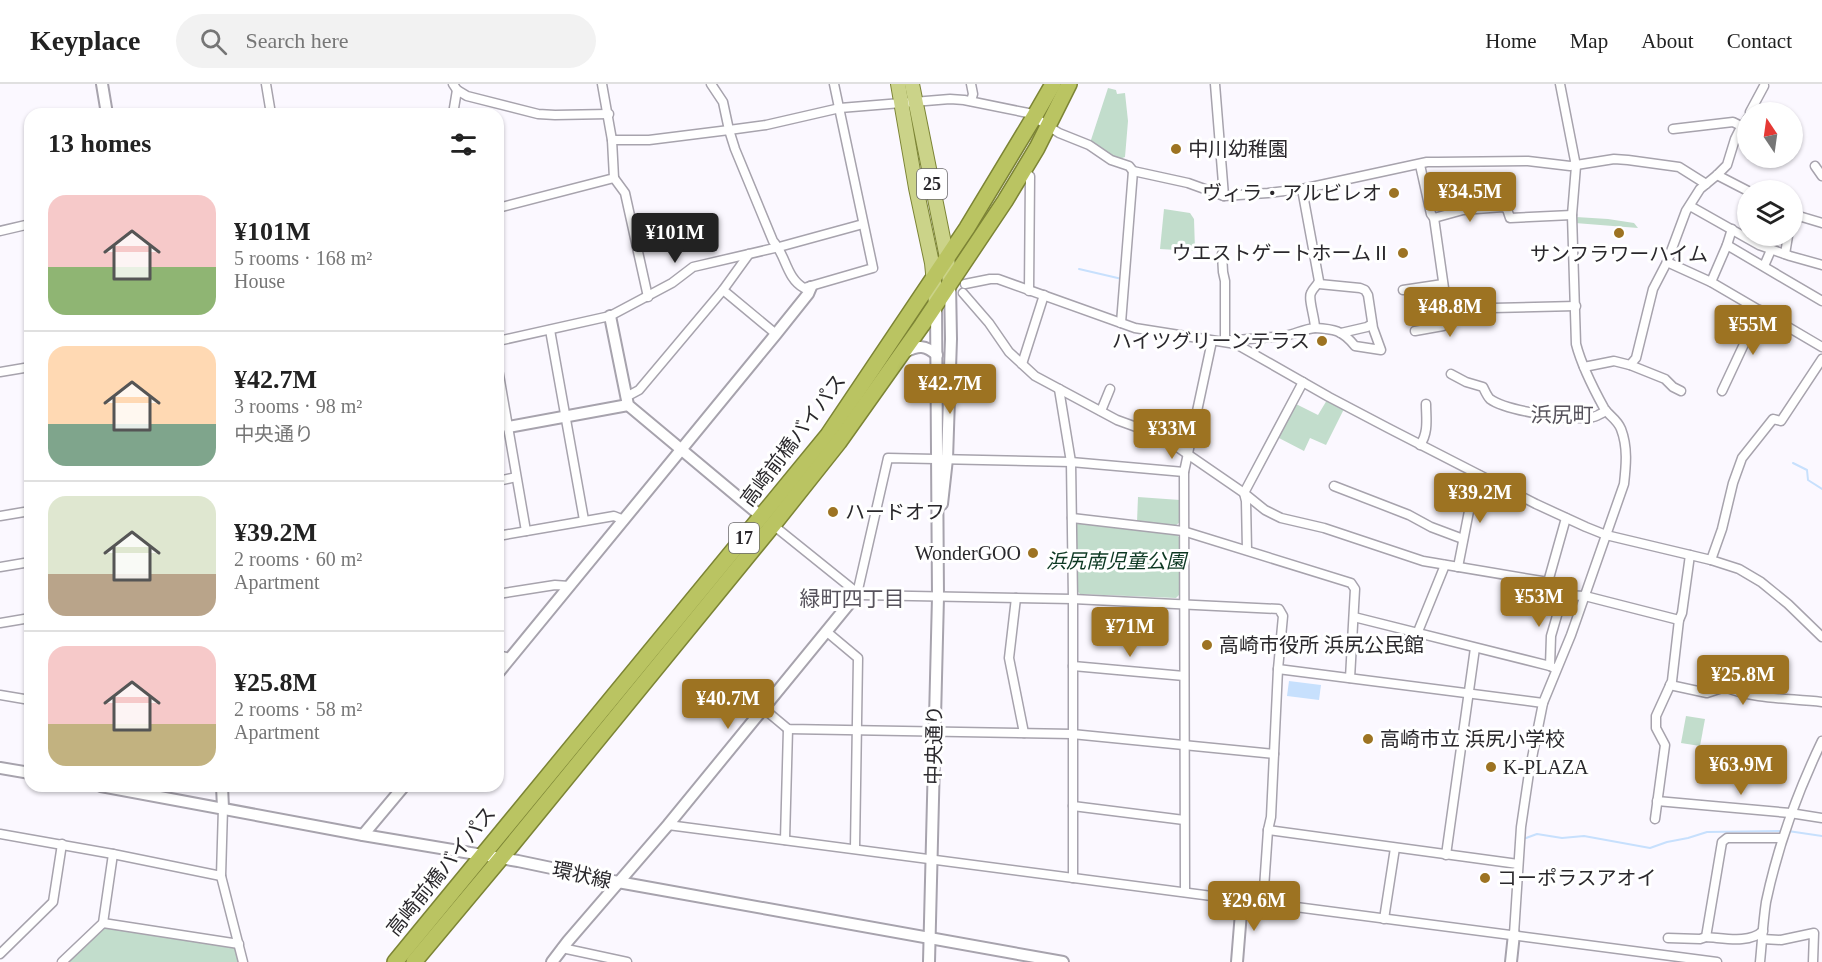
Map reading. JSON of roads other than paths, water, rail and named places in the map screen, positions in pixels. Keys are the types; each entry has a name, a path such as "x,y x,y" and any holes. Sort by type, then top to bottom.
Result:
{"highway":[{"name":"高崎前橋バイパス","path":"414,962 501,858 768,521 934,279 1053,84"},
{"name":"高崎前橋バイパス","path":"395,962 481,855 768,521 839,442 936,303 959,287 1069,84"}],"main road":[{"name":"25","path":"898,84 909,102 947,258 959,287"},
{"name":"25","path":"912,84 909,102 936,303"},
{"path":"941,231 948,235 963,233"}],"street":[{"path":"102,84 106,108"},
{"path":"266,84 270,108"},
{"path":"602,84 609,114 614,178 625,193 648,297"},
{"path":"711,84 723,102 729,130 773,241 797,284 804,288 873,268 834,84"},
{"path":"971,84 972,101"},
{"path":"1215,84 1224,196"},
{"path":"1511,962 1525,795 1543,703 1553,667 1571,635 1624,484 1626,459 1626,448 1621,429 1615,418 1606,411 1587,375 1576,344 1572,215 1576,166 1560,84"},
{"path":"1755,102 1764,86"},
{"path":"455,87 467,96 538,114 555,116 609,114"},
{"path":"453,108 455,87"},
{"path":"612,140 649,140 766,125 840,108 950,99 972,101 1025,113 1059,133 1083,141 1111,160 1129,166 1133,171 1188,183 1224,196 1302,189 1427,162 1510,161 1576,166 1614,159 1679,167 1706,184"},
{"path":"1673,129 1733,122 1737,124"},
{"path":"1630,365 1636,358 1653,289 1667,262 1686,211 1693,198 1717,176 1729,160 1737,134"},
{"path":"1415,331 1443,326 1448,322 1434,218 1430,211 1420,165"},
{"path":"1815,166 1822,176"},
{"path":"1121,323 1133,171"},
{"path":"1023,172 1030,176 1029,291"},
{"path":"1717,176 1737,186"},
{"path":"504,206 614,178"},
{"path":"1302,189 1319,284"},
{"path":"1690,206 1737,232"},
{"path":"1434,218 1463,210 1503,207 1507,209 1510,218 1572,215"},
{"path":"1803,217 1822,223"},
{"path":"504,340 610,316 672,283 693,267 863,224"},
{"path":"0,231 24,225"},
{"path":"1712,282 1732,229"},
{"path":"1727,245 1822,301"},
{"path":"1737,250 1755,246"},
{"path":"1761,246 1822,265"},
{"path":"1785,254 1786,246"},
{"path":"1764,266 1771,250"},
{"path":"504,428 566,417 627,401 639,390 723,290 749,254"},
{"path":"1222,254 1225,281 1225,341"},
{"path":"1667,262 1712,282 1822,347"},
{"path":"1315,328 1310,298 1314,288 1319,284 1360,288 1368,295 1372,324 1382,350 1355,346 1335,329 1304,329 1283,336 1212,341 1151,331 1121,323 998,279 959,287 1010,352 1035,376 1117,420 1154,431 1265,510 1281,518 1324,528 1394,553 1444,565 1548,582 1563,595 1585,596 1679,620"},
{"path":"1403,290 1443,284"},
{"path":"504,665 776,334 811,287"},
{"name":"中央通り","path":"941,459 951,339 959,287"},
{"path":"723,290 776,334"},
{"path":"1022,364 1044,295"},
{"name":"中央通り","path":"929,962 938,528 945,485 941,459 936,303"},
{"path":"1447,309 1576,306"},
{"path":"1722,392 1760,310"},
{"path":"610,316 627,401 857,594 1073,599 1279,609 1283,616 1263,903"},
{"path":"1341,333 1372,324"},
{"path":"550,330 584,520"},
{"path":"1185,892 1184,471 1212,341"},
{"path":"1225,341 1236,344 1420,444 1566,518 1606,535 1729,565 1761,582 1822,637"},
{"path":"902,353 921,346 937,355"},
{"path":"1711,560 1743,455 1758,440 1773,419 1781,420 1822,359"},
{"path":"1584,367 1614,361 1665,379 1681,391"},
{"path":"0,372 24,368"},
{"path":"1451,374 1483,387 1488,398 1534,413 1593,417 1606,411"},
{"path":"1247,550 1244,493 1303,382"},
{"path":"1059,389 1071,462 1073,878"},
{"path":"1101,411 1110,389"},
{"path":"1420,444 1426,432 1426,404"},
{"path":"504,432 516,477 525,531"},
{"path":"552,962 668,825 857,594 888,458 1071,462 1184,471"},
{"path":"1458,567 1479,475"},
{"path":"504,480 516,477"},
{"path":"1334,486 1463,539"},
{"path":"0,516 24,512"},
{"path":"504,535 614,516 624,520"},
{"path":"1072,518 1183,531 1351,583 1355,589 1350,678"},
{"path":"1548,582 1566,518"},
{"path":"1655,819 1665,745 1656,728 1656,716 1670,685 1690,555"},
{"path":"0,567 24,563"},
{"path":"1417,634 1444,565"},
{"path":"504,593 555,585 569,586"},
{"path":"1553,667 1551,636 1563,595"},
{"path":"1016,598 1009,658 1024,733"},
{"path":"1354,617 1553,667"},
{"path":"0,623 24,619"},
{"path":"827,632 858,658 855,729 855,848"},
{"path":"1446,855 1475,648"},
{"path":"504,656 510,658"},
{"path":"1073,666 1184,676"},
{"path":"1278,669 1543,703"},
{"path":"1670,685 1707,693 1725,687 1734,691 1770,697 1822,702"},
{"path":"0,695 24,699"},
{"path":"764,709 788,729 1072,734 1274,754"},
{"path":"785,840 788,729"},
{"path":"1760,962 1766,904 1782,838 1790,813 1822,741"},
{"path":"0,768 24,772"},
{"name":"環状線","path":"134,792 1063,962"},
{"path":"222,792 221,876 243,962"},
{"path":"363,835 399,792"},
{"path":"1658,801 1822,818"},
{"path":"1073,806 1184,820"},
{"path":"668,825 1717,962"},
{"path":"1268,831 1518,864"},
{"path":"0,834 221,876"},
{"path":"1706,937 1722,842 1728,838 1782,838"},
{"path":"0,954 53,902 62,844"},
{"path":"1384,919 1395,848"},
{"path":"62,962 103,923 113,854"},
{"path":"1237,962 1242,900"},
{"path":"103,923 239,944"},
{"path":"1668,938 1748,939 1763,935 1781,940 1814,933 1813,962"},
{"path":"562,948 627,962"}],"water":[{"path":"1289,681 1321,685 1319,700 1287,696"}],"waterway":[{"path":"1079,269 1122,279"},
{"path":"1793,463 1807,470 1808,480 1822,489"},
{"path":"1526,838 1537,834 1562,838 1584,836 1650,848 1707,832 1782,831"},
{"path":"1788,831 1822,836"}],"place":[{"name":"中川幼稚園","path":"1176,149"},
{"name":"ヴィラ・アルビレオ","path":"1394,193"},
{"name":"サンフラワーハイム","path":"1619,233"},
{"name":"ウエストゲートホームⅡ","path":"1403,253"},
{"name":"ハイツグリーンテラス","path":"1322,341"},
{"name":"ハードオフ","path":"833,512"},
{"name":"WonderGOO","path":"1033,553"},
{"name":"高崎市役所 浜尻公民館","path":"1207,645"},
{"name":"高崎市立 浜尻小学校","path":"1368,739"},
{"name":"K-PLAZA","path":"1491,767"},
{"name":"コーポラスアオイ","path":"1485,878"}],"district":[{"name":"浜尻町","path":"1562,415"},
{"name":"緑町四丁目","path":"852,599"}],"park label":[{"name":"浜尻南児童公園","path":"1116,561"}]}
